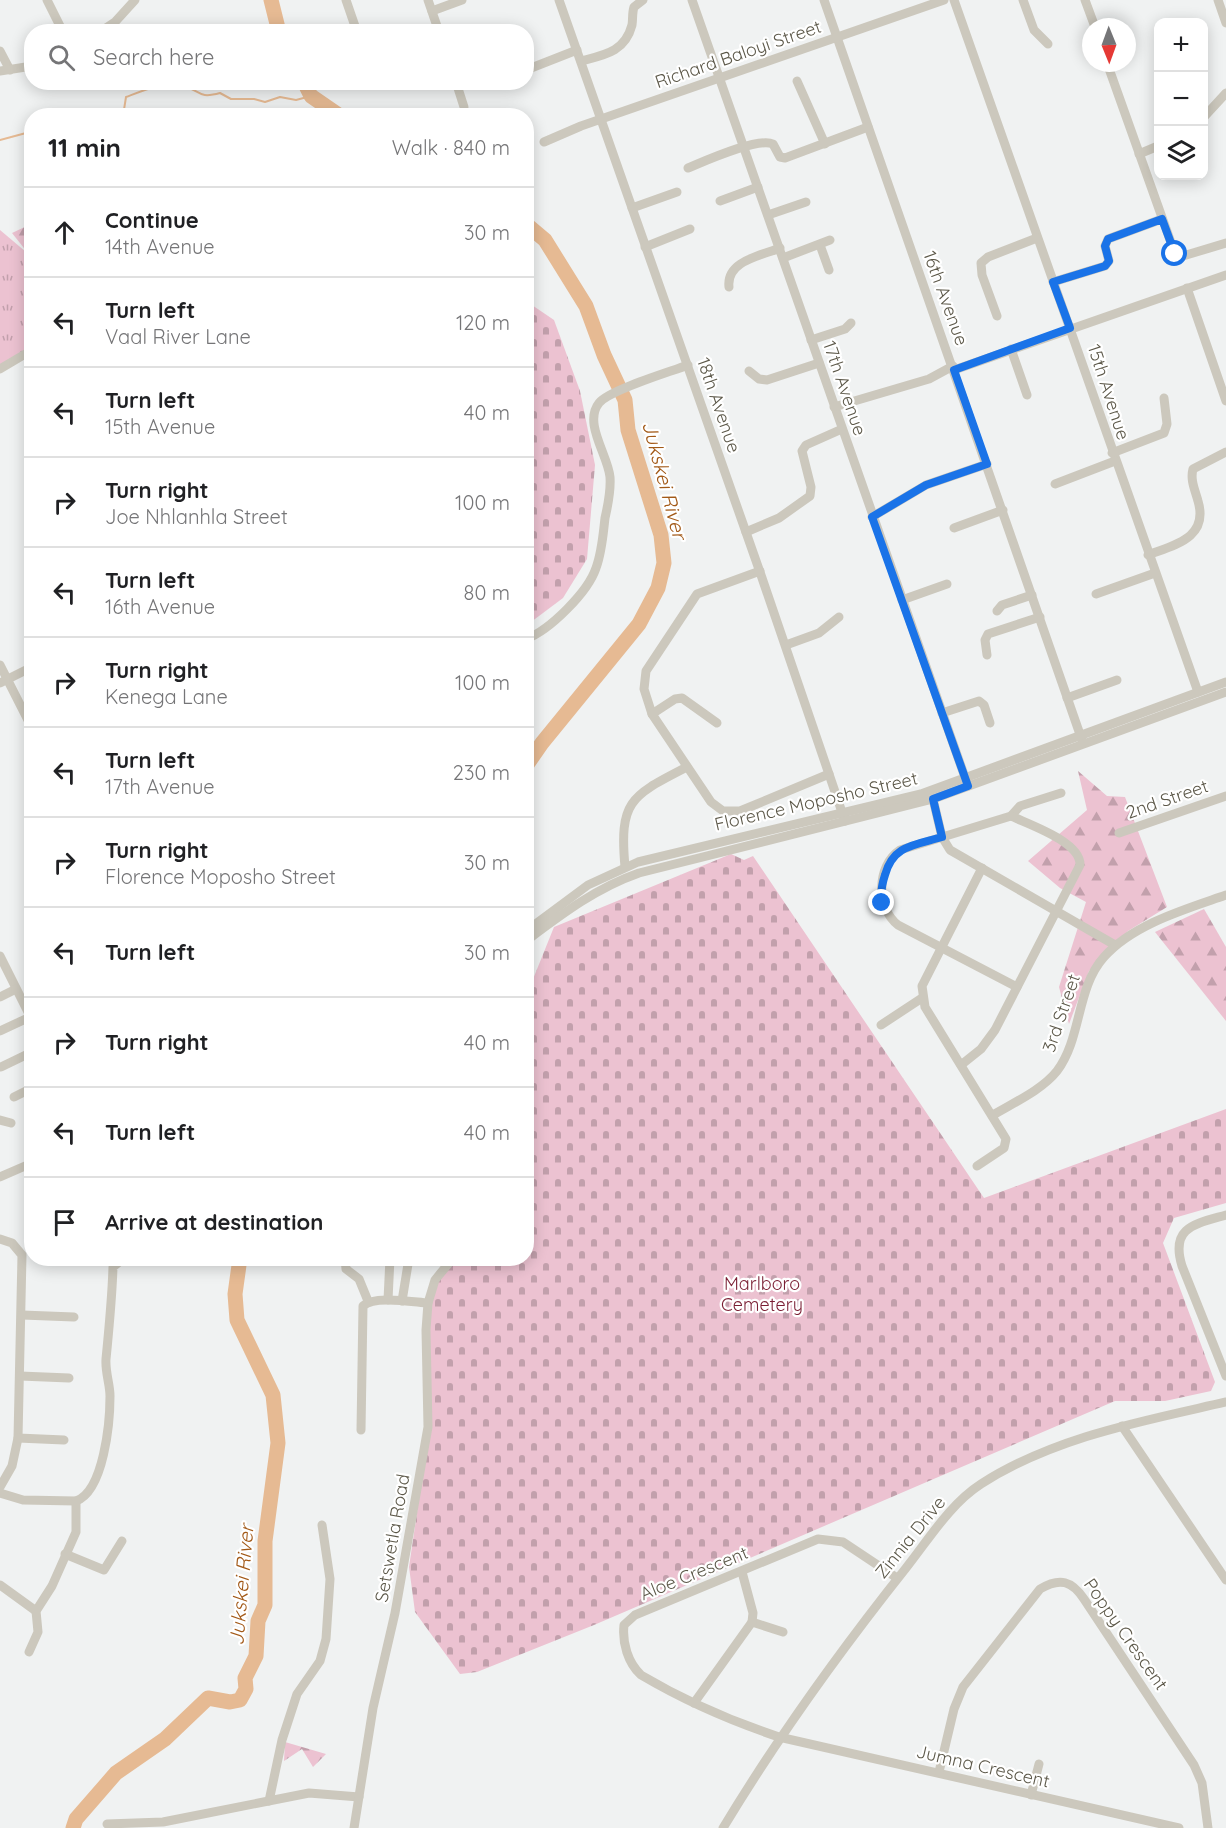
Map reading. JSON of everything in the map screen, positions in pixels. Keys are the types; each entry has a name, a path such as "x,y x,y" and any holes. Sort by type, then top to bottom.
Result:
{"street":[{"path":"47,0 59,24"},
{"path":"112,24 135,0"},
{"path":"346,0 354,24"},
{"path":"428,0 436,24"},
{"path":"432,11 462,0"},
{"name":"18th Avenue","path":"559,0 786,645 844,817"},
{"path":"581,61 617,50 631,28 634,7 644,0"},
{"name":"17th Avenue","path":"692,0 966,782"},
{"name":"16th Avenue","path":"824,0 1081,738"},
{"name":"Richard Baloyi Street","path":"544,142 602,118 944,0"},
{"name":"15th Avenue","path":"954,0 1197,692"},
{"path":"1023,0 1034,30 1048,44"},
{"path":"1085,0 1092,18"},
{"path":"1218,0 1226,23"},
{"path":"534,67 577,50"},
{"path":"0,51 5,70 24,67"},
{"path":"1110,72 1173,251 1183,256 1226,243"},
{"path":"797,81 825,144"},
{"path":"459,90 464,106"},
{"path":"1208,112 1226,93"},
{"path":"688,168 743,148 770,142 783,158 868,127"},
{"path":"1139,154 1154,148"},
{"path":"720,201 758,188"},
{"path":"632,208 677,192"},
{"path":"768,215 806,202"},
{"path":"1053,282 1105,266 1109,261 1105,246 1108,239 1162,219"},
{"path":"645,247 690,229"},
{"path":"997,316 982,275 981,263 988,257 1037,238"},
{"path":"783,258 830,240"},
{"path":"820,245 829,270"},
{"path":"729,287 729,275 733,268 780,248"},
{"path":"834,407 929,379 953,368 1226,275"},
{"path":"1187,288 1226,401"},
{"path":"812,340 845,329 851,323"},
{"path":"1011,349 1028,395"},
{"path":"0,369 24,355"},
{"path":"748,371 759,379 767,380 819,363"},
{"path":"534,635 572,603 586,587 596,568 610,477 593,418 598,404 613,393 688,365"},
{"path":"1055,484 1164,433 1167,424 1164,398"},
{"path":"746,532 778,518 810,496 812,491 802,458 803,448 842,429"},
{"path":"1148,555 1185,541 1193,535 1200,510 1192,479 1193,469 1226,452"},
{"path":"872,517 926,485 987,464"},
{"path":"954,528 1003,510"},
{"path":"760,571 701,591 694,598 646,671 644,689 652,714 711,802 723,811 740,811 829,774"},
{"path":"1096,594 1155,573"},
{"path":"902,600 947,584"},
{"path":"997,611 1006,603 1032,595"},
{"path":"786,645 819,633 839,617"},
{"path":"987,655 985,640 988,634 1040,617"},
{"path":"0,664 4,681 24,715"},
{"path":"4,681 24,670"},
{"path":"1067,698 1117,680"},
{"name":"Florence Moposho Street","path":"534,936 579,901 619,880 669,864 966,782 1226,682"},
{"name":"Florence Moposho Street","path":"1081,738 1226,692"},
{"path":"652,714 675,699 682,698 717,723"},
{"path":"942,713 979,701 984,705 990,723"},
{"path":"626,867 622,835 630,804 653,784 687,767"},
{"name":"Florence Moposho Street","path":"534,925 570,897 626,867 703,845 933,799 966,782"},
{"path":"1017,987 893,921 886,913 881,897 886,870 892,856 900,850 1011,816 1020,806 1061,793"},
{"name":"2nd Street","path":"1119,833 1226,796"},
{"path":"933,799 942,837 950,850 1115,945"},
{"path":"962,1065 989,1040 1078,872 1079,855 1071,846 1011,816"},
{"path":"977,1166 1007,1144 993,1115 929,1015 922,998 922,986 982,868"},
{"name":"3rd Street","path":"993,1115 1055,1073 1066,1055 1092,974 1115,945 1159,921 1226,895"},
{"path":"1,959 24,1004"},
{"path":"0,997 16,989"},
{"path":"881,1025 922,998"},
{"path":"0,1031 24,1021"},
{"path":"1,1067 24,1056"},
{"path":"14,1097 24,1092"},
{"path":"0,1120 12,1123"},
{"path":"0,1177 24,1166"},
{"path":"1226,1215 1190,1227 1180,1237 1177,1248 1226,1376"},
{"path":"0,1239 12,1243 24,1253"},
{"path":"0,1487 12,1466 18,1438 26,1266"},
{"path":"0,1492 23,1500 76,1501 83,1499 91,1489 106,1446 110,1399 106,1361 114,1266"},
{"path":"346,1266 346,1269 359,1279 368,1301"},
{"path":"388,1300 390,1266"},
{"path":"402,1301 408,1266"},
{"name":"Setswetla Road","path":"354,1828 373,1708 406,1557 428,1427 426,1330 428,1303 435,1280 446,1266"},
{"path":"362,1430 363,1306 368,1301 388,1300 428,1303"},
{"path":"22,1315 74,1317"},
{"path":"20,1376 69,1378"},
{"name":"Zinnia Drive","path":"723,1828 779,1737 897,1578 953,1508 980,1484 1040,1455 1122,1426 1226,1402"},
{"path":"1122,1426 1226,1580"},
{"path":"18,1438 64,1440"},
{"path":"29,1652 38,1632 36,1611 52,1586 76,1532 76,1501"},
{"path":"269,1801 282,1740 297,1694 320,1661 326,1639 330,1579 322,1525"},
{"name":"Aloe Crescent","path":"779,1737 721,1717 636,1670 624,1640 624,1625 634,1616 825,1538 843,1542 897,1578"},
{"path":"65,1554 104,1570 108,1568 122,1541"},
{"path":"694,1703 752,1622 753,1613 742,1572"},
{"name":"Poppy Crescent","path":"939,1772 954,1709 963,1687 1040,1588 1053,1583 1068,1582 1084,1599 1194,1766 1202,1783 1208,1828"},
{"path":"0,1585 36,1611"},
{"path":"752,1622 783,1632"},
{"name":"Jumna Crescent","path":"779,1737 1179,1828"},
{"path":"1031,1796 1039,1764"},
{"path":"107,1824 163,1822 309,1793 359,1797"}],"green space":[{"path":"24,227 24,248 12,233"},
{"path":"0,230 24,250 24,359 0,371"},
{"path":"534,306 554,320 580,391 595,465 587,559 563,598 534,620"},
{"path":"1078,771 1107,796 1125,797 1167,907 1128,931 1089,971 1069,1024 1059,987 1086,902 1060,888 1028,861 1087,810"},
{"name":"Marlboro Cemetery","path":"731,854 744,860 753,856 984,1198 1226,1109 1226,1203 1174,1218 1163,1243 1215,1382 1211,1391 1165,1401 1115,1401 594,1625 477,1672 460,1674 415,1612 409,1567 430,1424 427,1317 434,1284 448,1266 534,1266 534,977 554,927"},
{"path":"1204,909 1226,947 1226,1021 1155,932"},
{"path":"285,1742 326,1754 313,1767 302,1749 284,1761"}],"waterway":[{"name":"Jukskei River","path":"271,0 277,24"},
{"path":"124,108 126,97 146,90"},
{"path":"194,90 203,95 220,93 231,99 254,99 265,102 280,97 296,100 311,96"},
{"name":"Jukskei River","path":"308,90 311,96 328,108"},
{"path":"0,140 24,134"},
{"name":"Jukskei River","path":"534,231 545,240 586,306 604,355 625,400 628,430 661,535 664,563 658,588 639,624 534,754"},
{"name":"Jukskei River","path":"73,1828 76,1819 116,1773 165,1739 208,1698 230,1702 240,1700 246,1689 245,1678 256,1656 258,1621 265,1605 265,1541 278,1443 273,1395 237,1320 235,1294 239,1266"}],"route":[{"path":"882,903 882,886 888,862 892,856 900,850 942,837 933,799 968,786 872,517 926,485 987,464 954,370 1070,328 1053,282 1105,266 1109,261 1105,246 1108,239 1162,219 1175,254"}]}
